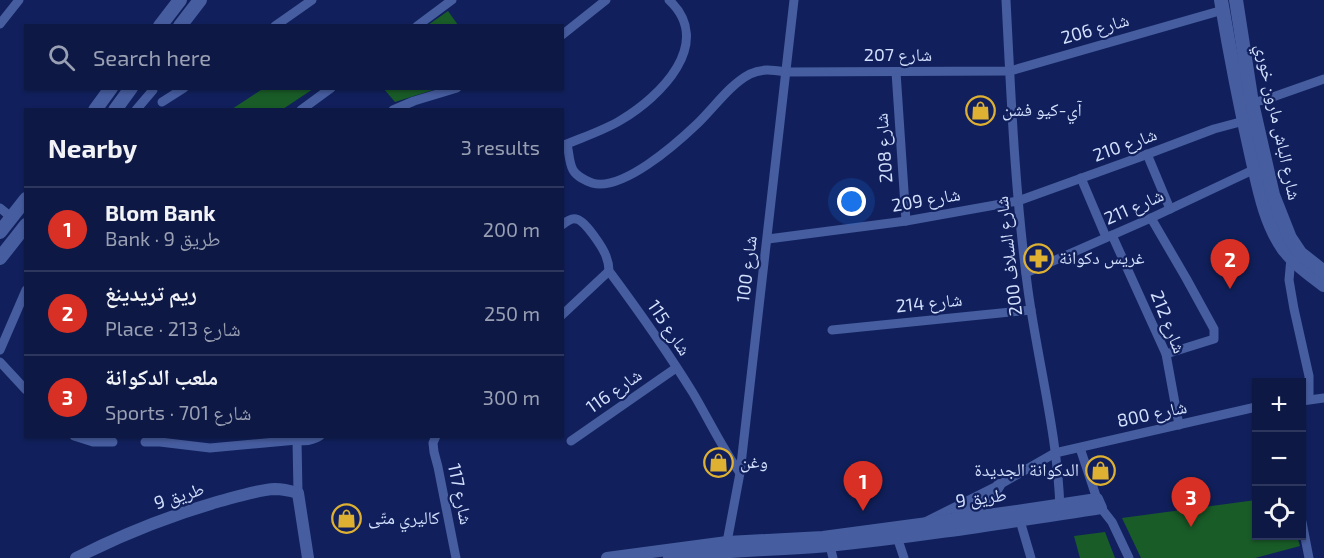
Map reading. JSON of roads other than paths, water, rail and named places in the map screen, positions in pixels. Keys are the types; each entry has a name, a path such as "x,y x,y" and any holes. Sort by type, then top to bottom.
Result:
{"main road":[{"path":"162,24 180,0"},
{"path":"182,24 200,0"},
{"name":"شارع الباش مارون خوري","path":"1236,0 1252,103 1273,195 1290,238 1300,253 1324,272"},
{"path":"1222,5 1244,121 1265,208 1282,246 1291,258 1324,285"},
{"path":"96,108 110,90"},
{"path":"117,108 130,90"},
{"path":"0,232 6,213 24,200"},
{"path":"0,258 24,228"}],"street":[{"path":"0,24 19,0"},
{"path":"278,24 312,0"},
{"path":"420,24 452,0"},
{"path":"564,33 606,0"},
{"path":"565,145 590,136 632,113 660,90 677,68 684,55 687,40 680,13 669,0"},
{"name":"شارع 100","path":"727,542 740,473 794,0"},
{"name":"200 شارع السلاف","path":"1006,0 1018,201 1031,310 1055,453 1060,510"},
{"name":"شارع 206","path":"1010,70 1222,5"},
{"name":"شارع 207","path":"565,145 572,169 578,176 599,184 611,183 654,161 696,125 724,95 749,75 761,70 786,72 1010,70"},
{"name":"شارع 208","path":"896,72 906,222"},
{"path":"1252,103 1324,79"},
{"path":"138,108 152,90"},
{"path":"154,90 164,106 182,90"},
{"path":"304,108 328,90"},
{"path":"398,108 450,90"},
{"name":"شارع 210","path":"1018,201 1214,129 1244,121"},
{"path":"1147,154 1170,209"},
{"name":"شارع 211","path":"1026,273 1255,169"},
{"name":"شارع 212","path":"1081,178 1166,354 1179,425"},
{"name":"شارع 209","path":"768,239 906,222 1018,201"},
{"name":"شارع 115","path":"564,224 574,218 582,222 599,242 607,257 609,271 706,414 728,456 740,473"},
{"path":"1151,218 1214,329 1214,339 1166,354"},
{"path":"1291,258 1289,280 1309,376 1306,394"},
{"path":"564,313 609,271"},
{"path":"0,350 24,295"},
{"name":"شارع 214","path":"832,330 1031,310"},
{"path":"0,362 24,388"},
{"name":"شارع 116","path":"570,441 676,368"},
{"path":"1306,400 1324,398"},
{"name":"800 شارع","path":"920,524 999,485 1055,453 1252,408"},
{"path":"80,438 93,442 113,442"},
{"path":"296,438 298,493 308,558"},
{"path":"145,442 210,448 296,438 305,441 316,438"},
{"name":"شارع 117","path":"435,438 434,452 456,558"},
{"path":"1080,448 1099,504 1112,522 1130,558"},
{"path":"948,520 986,501 999,485"},
{"name":"طريق 9","path":"76,558 150,525 200,507 261,491 284,490 298,493"},
{"name":"9 طريق","path":"669,558 774,550 831,552 897,537 1099,504"},
{"path":"1019,516 1031,558"},
{"name":"9 طريق","path":"607,558 727,542 822,537 948,520 1019,516"},
{"path":"897,537 904,558"},
{"path":"1306,540 1309,558"}],"place":[{"name":"آي-كيو فشن","path":"981,110"},
{"name":"غريس دكوانة","path":"1038,258"},
{"name":"ريم تريدينغ","path":"1230,289"},
{"name":"وغن","path":"719,462"},
{"name":"الدكوانة الجديدة","path":"1100,470"},
{"name":"Blom Bank","path":"863,511"},
{"name":"كاليري متّى","path":"347,518"},
{"name":"ملعب الدكوانة","path":"1191,527"}]}
